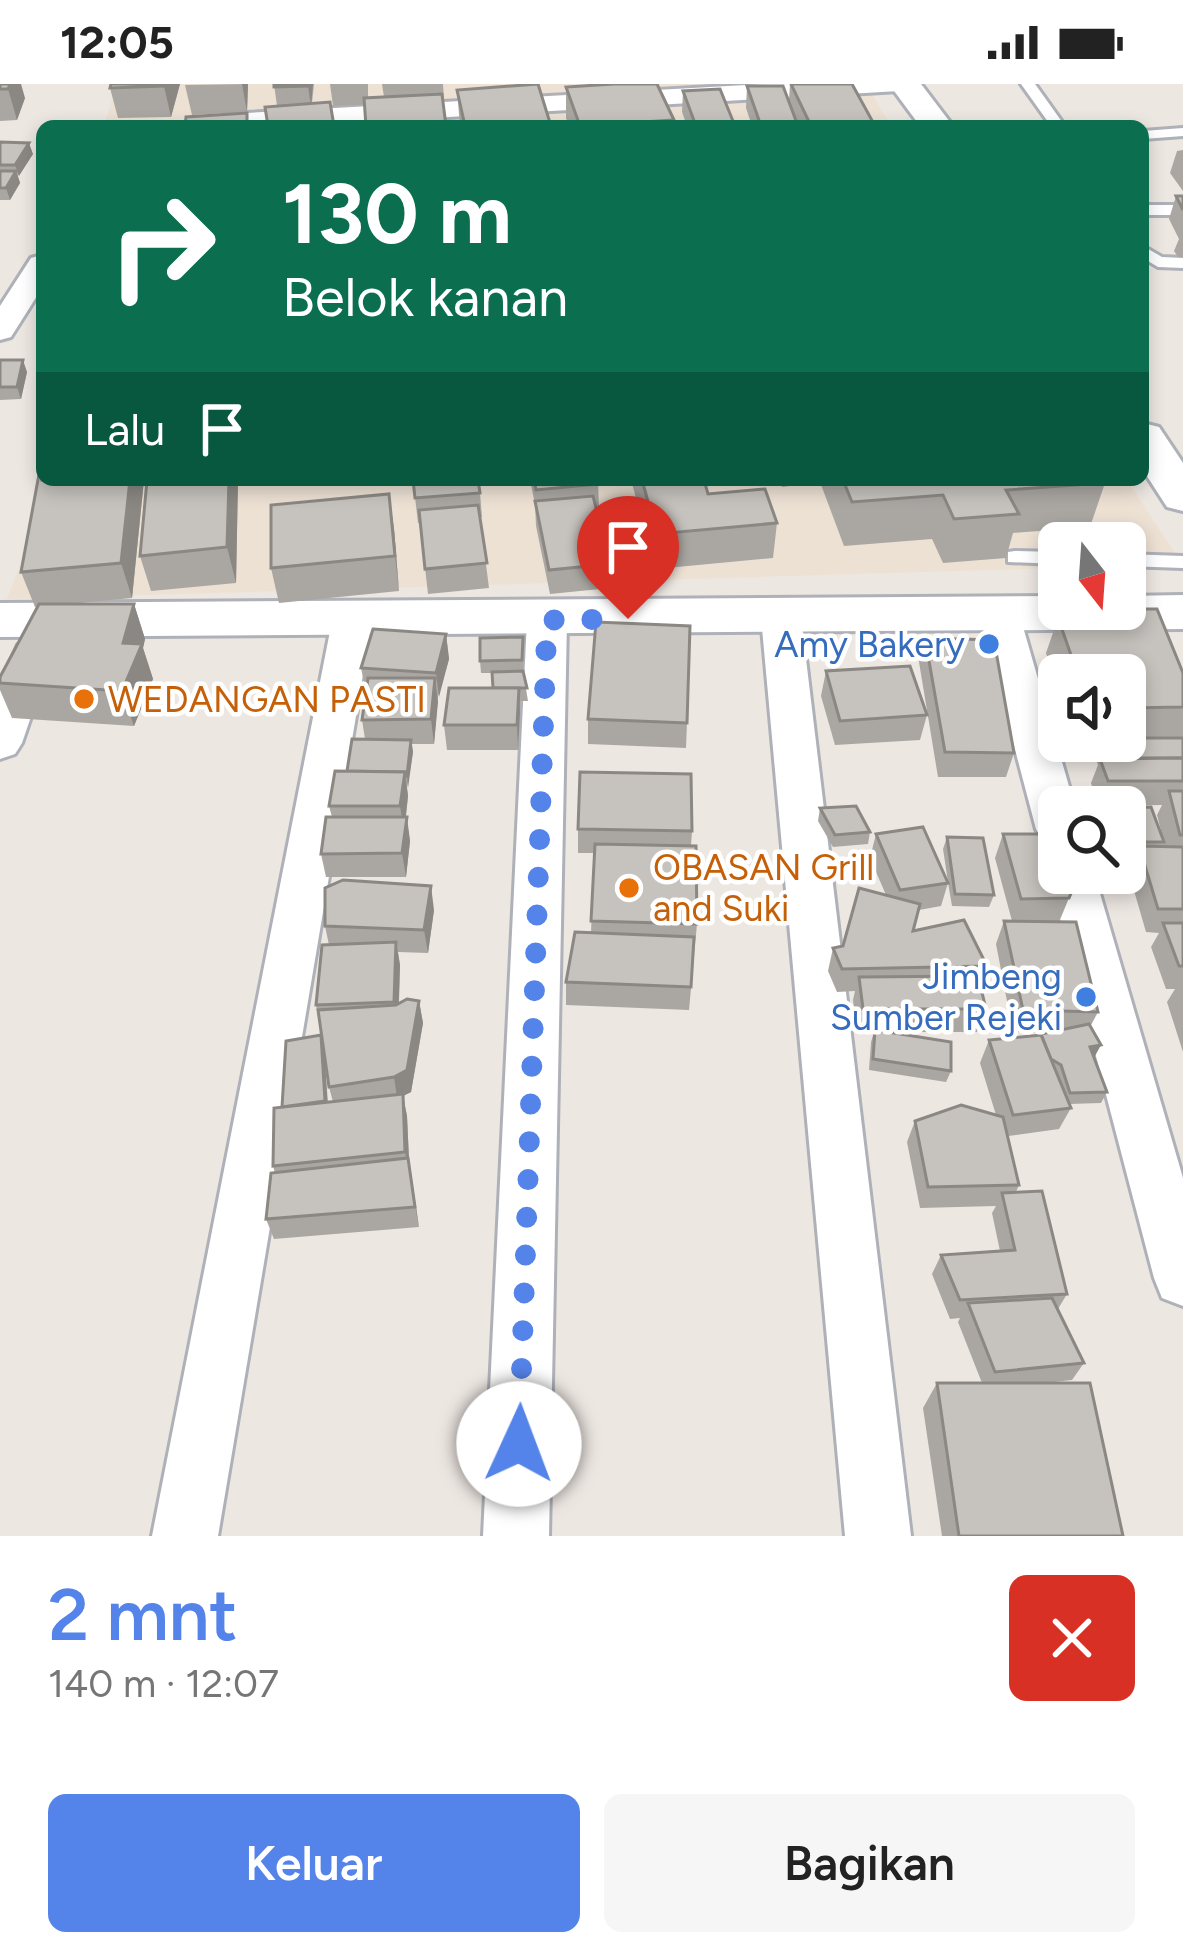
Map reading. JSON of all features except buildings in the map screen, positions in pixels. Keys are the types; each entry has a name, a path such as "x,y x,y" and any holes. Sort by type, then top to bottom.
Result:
{"street":[{"path":"263,120 902,84 932,120"},
{"path":"0,330 36,273"},
{"path":"1149,445 1183,496"},
{"path":"0,743 22,621 1183,612"},
{"path":"999,613 1047,786"},
{"path":"781,617 878,1536"},
{"path":"516,1536 547,620"},
{"path":"185,1536 352,621"},
{"path":"1077,894 1183,1278"}],"lane":[{"path":"1028,84 1054,120"},
{"path":"1149,135 1183,132"},
{"path":"1149,209 1183,210"},
{"path":"1149,255 1158,262 1183,263"},
{"path":"1015,556 1038,557"},
{"path":"1146,561 1183,562"}],"shaded area":[{"path":"117,84 866,84 887,120 106,120"},
{"path":"50,486 1131,486 1183,565 1146,566 1146,522 1038,522 1038,569 7,599"}],"place":[{"name":"Amy Bakery","path":"989,644"},
{"name":"WEDANGAN PASTI","path":"84,699"},
{"name":"OBASAN Grill and Suki","path":"629,888"},
{"name":"Jimbeng Sumber Rejeki","path":"1086,997"}],"route":[{"path":"519,1444 547,620 628,619"}]}
